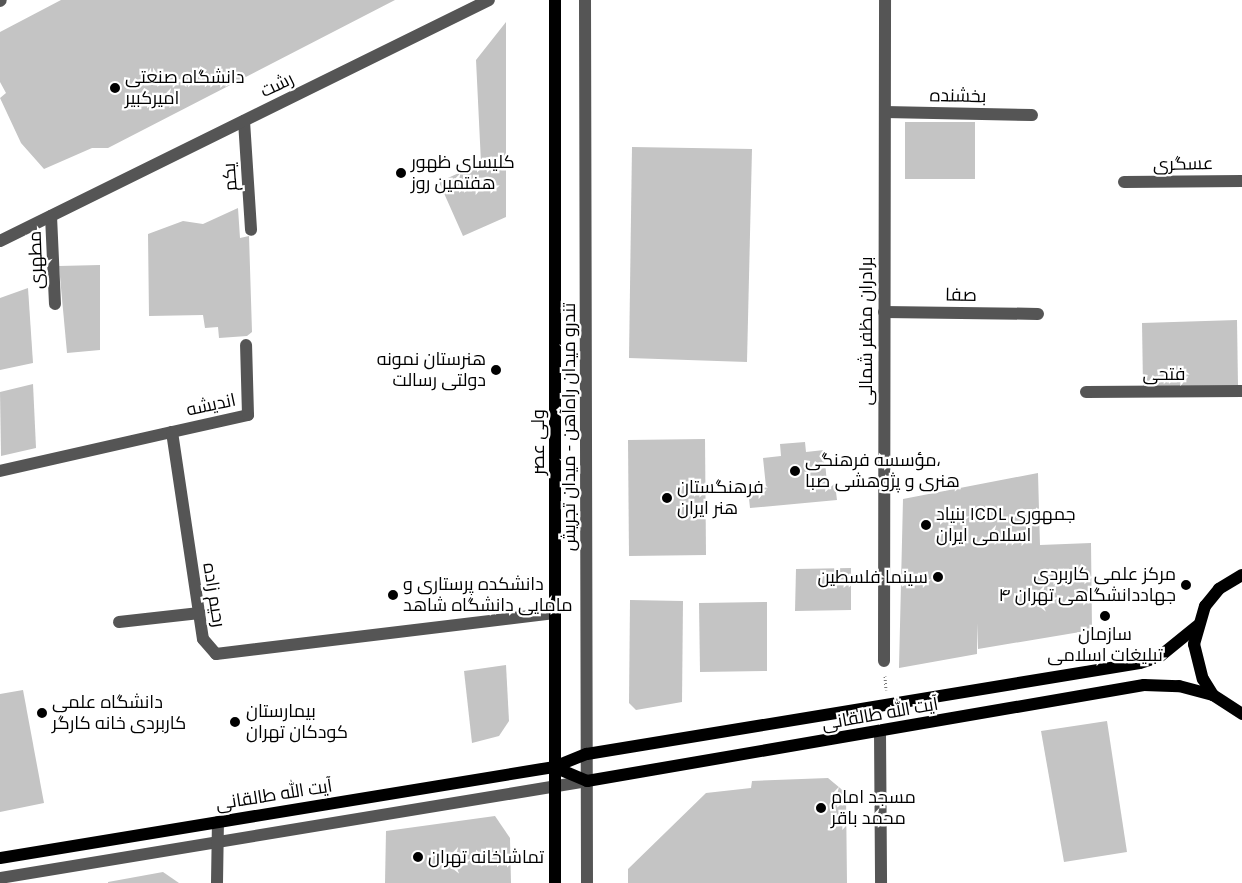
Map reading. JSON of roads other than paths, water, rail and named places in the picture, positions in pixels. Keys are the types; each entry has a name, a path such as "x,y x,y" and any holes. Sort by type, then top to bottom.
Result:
{"main road":[{"name":"ولی عصر","path":"555,0 555,883"},
{"path":"1242,575 1219,589 1197,626 1196,662 1213,695 1242,714"},
{"name":"آیت الله طالقانی","path":"3,858 554,767 587,754 1140,663 1159,657 1197,626"},
{"name":"آیت الله طالقانی","path":"587,781 1144,686 1180,686 1213,695"},
{"path":"554,767 587,781"}],"street":[{"name":"رشت","path":"0,241 489,0"},
{"name":"تندرو میدان راه‌آهن - میدان تجریش","path":"585,0 587,883"},
{"name":"برادران مظفر شمالی","path":"884,661 885,0"},
{"name":"بخشنده","path":"884,112 1032,115"},
{"name":"یکم","path":"244,122 252,230"},
{"name":"عسگری","path":"1124,182 1242,181"},
{"name":"مطهری","path":"52,216 55,304"},
{"name":"صفا","path":"884,312 1038,314"},
{"name":"اندیشه","path":"172,432 248,415 246,345"},
{"name":"فتحی","path":"1086,392 1242,391"},
{"name":"رحیم زاده","path":"172,432 199,613 207,646 224,654 556,613"},
{"path":"0,471 172,432"},
{"path":"119,622 199,613"},
{"path":"880,732 881,883"},
{"path":"3,858 6,879 218,841 587,781"},
{"path":"217,883 218,822"}],"place":[{"name":"دانشگاه صنعتی امیرکبیر","path":"115,88"},
{"name":"کلیسای ظهور هفتمین روز","path":"401,173"},
{"name":"هنرستان نمونه دولتی رسالت","path":"496,370"},
{"name":"مؤسسه فرهنگی، هنری و پژوهشی صبا","path":"795,471"},
{"name":"فرهنگستان هنر ایران","path":"667,498"},
{"name":"بنیاد ICDL جمهوری اسلامی ایران","path":"926,525"},
{"name":"سینما فلسطین","path":"938,577"},
{"name":"مرکز علمی کاربردی جهاددانشگاهی تهران ۴","path":"1186,585"},
{"name":"دانشکده پرستاری و مامایی دانشگاه شاهد","path":"393,595"},
{"name":"سازمان تبلیغات اسلامی","path":"1105,616"},
{"name":"دانشگاه علمی کاربردی خانه کارگر","path":"42,713"},
{"name":"بیمارستان کودکان تهران","path":"235,722"},
{"name":"مسجد امام محمد باقر","path":"821,808"},
{"name":"تماشاخانه تهران","path":"418,857"}]}
